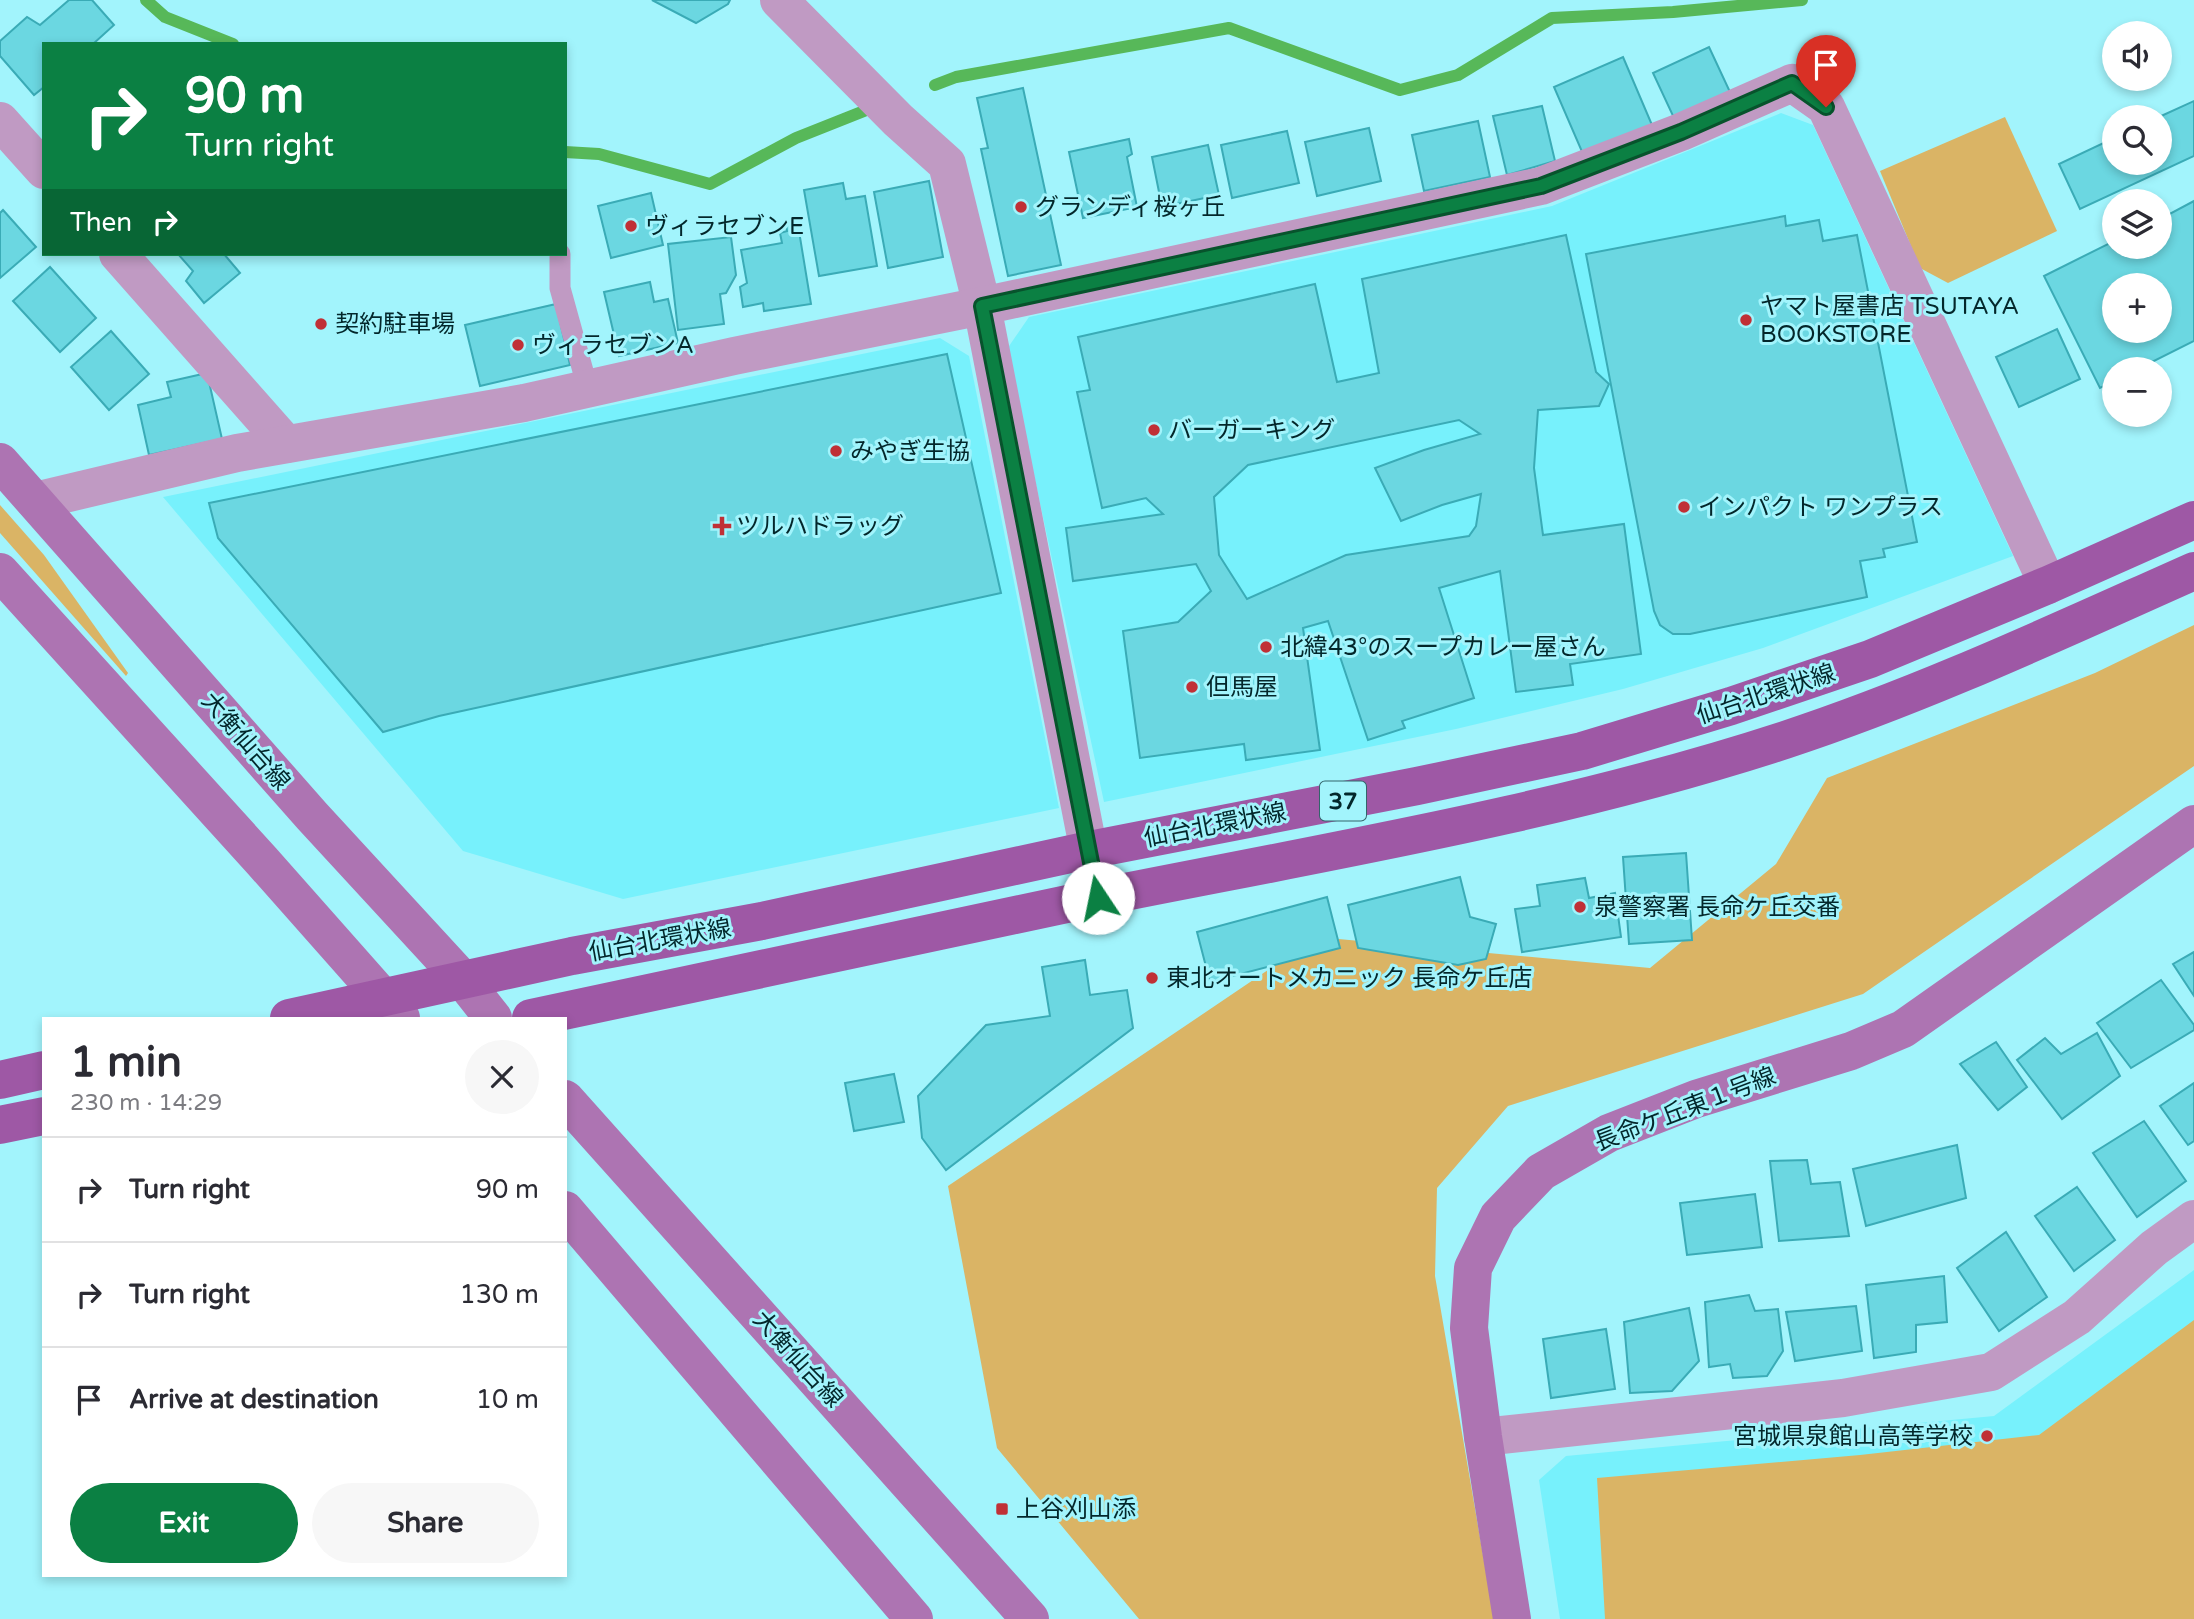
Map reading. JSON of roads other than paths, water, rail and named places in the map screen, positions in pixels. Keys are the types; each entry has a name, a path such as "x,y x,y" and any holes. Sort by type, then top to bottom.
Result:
{"main road":[{"name":"大衡仙台線","path":"0,462 312,816 463,980 492,1017"},
{"name":"仙台北環状線","path":"299,1017 393,1008 463,980 572,956 762,921 1089,850 1582,751 1731,706 1870,659 2048,585 2194,520"},
{"name":"仙台北環状線","path":"536,1017 1098,898 1424,834 1589,797 1759,748 1931,687 2194,571"},
{"path":"0,572 393,1008"},
{"name":"長命ケ丘東１号線","path":"1512,1619 1469,1328 1473,1268 1498,1217 1541,1172 1621,1128 1696,1099 1851,1051 1903,1029 2194,824"},
{"path":"0,1080 42,1070"},
{"name":"大衡仙台線","path":"567,1101 1030,1619"},
{"path":"0,1125 42,1116"},
{"path":"567,1212 914,1619"}],"street":[{"path":"779,0 898,120 947,164 982,306 1098,898"},
{"path":"34,501 286,444 524,403 734,356 982,306 1541,186 1681,132 1792,83 1826,107 2048,585"},
{"path":"0,121 42,168"},
{"path":"120,256 286,444"},
{"path":"1483,1437 1843,1398 1991,1372 2077,1317 2154,1248 2194,1219"}],"lane":[{"path":"560,256 560,288 588,389"}],"waterway":[{"path":"146,0 165,17 228,42"},
{"path":"935,85 956,77 1229,28 1400,90 1458,75 1552,18 1673,12 1802,0"},
{"path":"567,152 599,154 710,184 796,138 864,111"}],"place":[{"name":"グランディ桜ヶ丘","path":"1021,207"},
{"name":"ヴィラセブンE","path":"631,226"},
{"name":"ヤマト屋書店 TSUTAYA BOOKSTORE","path":"1746,320"},
{"name":"契約駐車場","path":"321,324"},
{"name":"ヴィラセブンA","path":"518,345"},
{"name":"バーガーキング","path":"1154,430"},
{"name":"みやぎ生協","path":"836,451"},
{"name":"インパクト ワンプラス","path":"1684,507"},
{"name":"ツルハドラッグ","path":"722,526"},
{"name":"北緯43°のスープカレー屋さん","path":"1266,647"},
{"name":"但馬屋","path":"1192,687"},
{"name":"泉警察署 長命ケ丘交番","path":"1580,907"},
{"name":"東北オートメカニック 長命ケ丘店","path":"1152,978"},
{"name":"宮城県泉館山高等学校","path":"1987,1436"},
{"name":"上谷刈山添","path":"1002,1509"}]}
